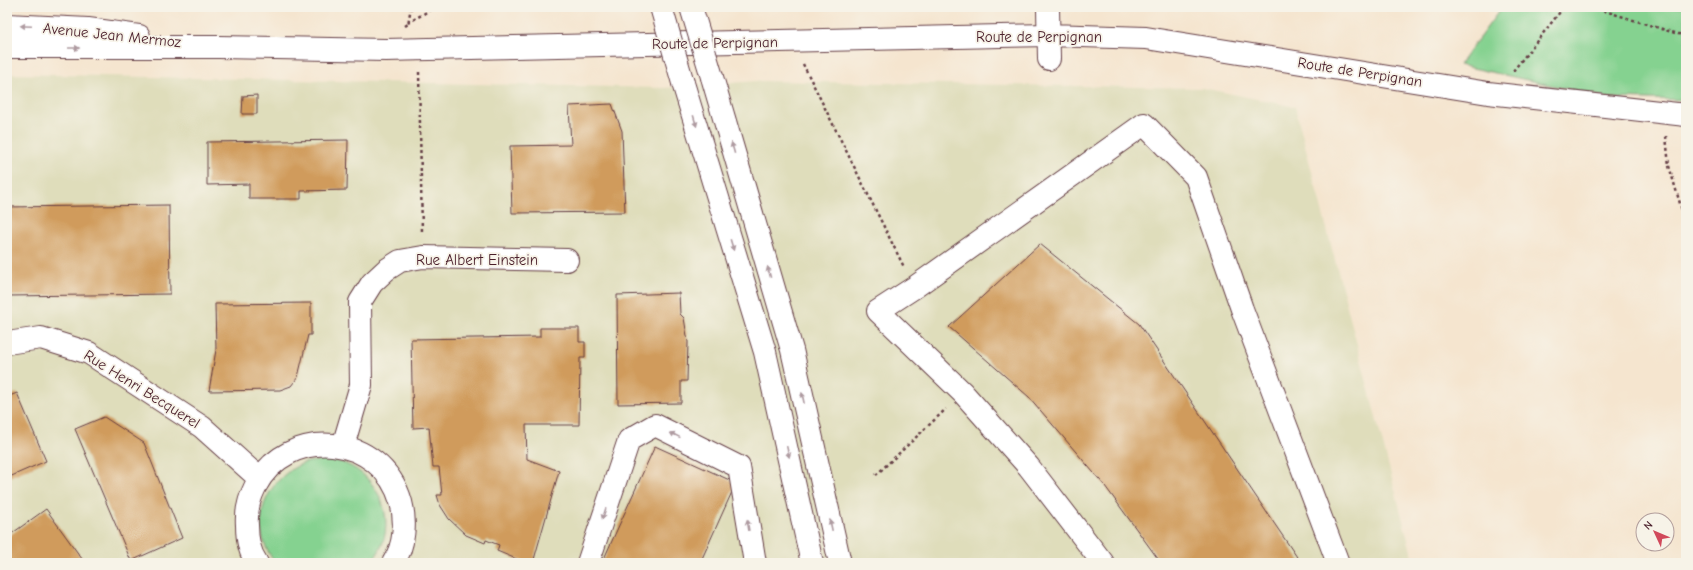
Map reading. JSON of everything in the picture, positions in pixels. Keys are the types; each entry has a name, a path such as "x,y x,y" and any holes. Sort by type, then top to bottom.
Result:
{"street":[{"path":"661,7 765,352 812,563"},
{"path":"691,7 792,350 840,563"},
{"path":"1048,7 1049,59"},
{"name":"Avenue Jean Mermoz","path":"7,25 88,29 218,47"},
{"name":"Route de Perpignan","path":"386,50 1049,35 1146,38 1509,95 1678,114"},
{"name":"Avenue Jean Mermoz","path":"7,47 218,47 386,50"},
{"path":"1103,563 1029,467 963,393 878,311 915,287 1144,124 1196,177 1242,309 1338,563"},
{"name":"Rue Albert Einstein","path":"343,446 361,385 360,302 372,283 386,270 400,261 423,257 567,260"},
{"name":"Rue Henri Becquerel","path":"7,343 41,338 89,353 202,427 260,479"},
{"path":"588,563 629,440 655,425 739,467 755,563"},
{"path":"253,562 247,540 246,518 250,498 260,479 276,461 296,450 319,444 343,446 365,454 384,470 397,490 404,512 403,536 398,562"}],"path":[{"path":"408,24 435,7"},
{"path":"1509,95 1514,71 1564,7"},
{"path":"1592,7 1678,34 1686,35"},
{"path":"801,58 915,287"},
{"path":"419,68 423,257"},
{"path":"1678,114 1666,136 1669,166 1686,224"},
{"path":"876,475 963,393"}],"shaded area":[{"path":"7,74 664,88 758,81 1203,88 1295,107 1414,563 7,563"}],"green space":[{"path":"1502,7 1686,7 1686,100 1609,98 1459,65"},
{"path":"325,460 344,463 357,470 375,489 381,500 385,513 386,526 384,539 379,551 370,563 276,563 266,547 262,534 261,522 263,509 267,498 282,477 292,469 306,462"}],"building":[{"path":"257,95 257,114 242,114 243,96"},
{"path":"612,104 622,131 625,212 512,213 510,146 571,145 569,106"},
{"path":"348,140 347,190 301,191 301,199 249,199 249,184 207,185 207,142"},
{"path":"169,205 170,294 7,296 7,207"},
{"path":"1040,244 1139,324 1301,563 1161,563 1105,486 1029,397 949,327"},
{"path":"679,293 680,314 684,318 688,342 687,381 681,381 681,403 618,404 617,295"},
{"path":"311,303 311,335 308,335 298,377 291,386 280,390 209,391 216,350 215,304"},
{"path":"540,328 579,328 579,342 585,342 585,358 580,358 579,425 526,425 527,459 559,471 533,563 526,563 497,551 499,545 486,540 485,543 466,535 449,519 440,505 437,495 442,495 439,467 433,467 429,427 413,428 411,339 540,337"},
{"path":"17,393 46,461 7,478 7,397"},
{"path":"104,417 144,443 182,538 131,561 75,429"},
{"path":"655,446 736,483 700,563 602,563"},
{"path":"46,509 85,563 7,563 7,537"}]}
